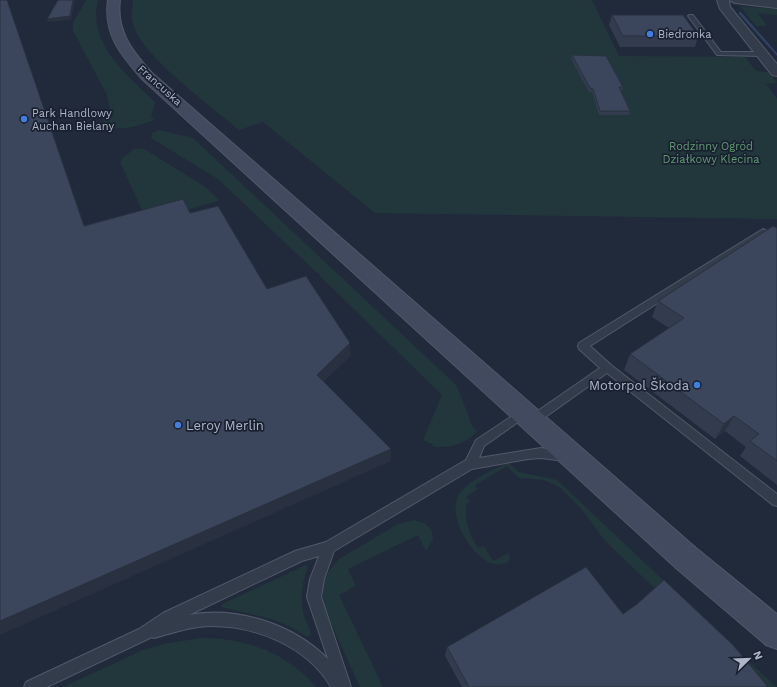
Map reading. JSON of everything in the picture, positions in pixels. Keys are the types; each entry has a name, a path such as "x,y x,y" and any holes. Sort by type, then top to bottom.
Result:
{"main road":[{"name":"Francuska","path":"113,4 113,22 118,37 126,52 136,64 686,558 777,634"}],"street":[{"path":"723,0 724,7 777,72"},
{"path":"736,0 777,4"}],"lane":[{"path":"691,16 719,54 762,54"},
{"path":"777,239 763,232 583,346 607,368 777,501"},
{"path":"470,464 480,443 529,416 607,368"},
{"path":"31,687 144,634 168,618 300,555 329,548 470,464 517,455 541,453 574,458"},
{"path":"329,548 317,578 314,596 344,687"},
{"path":"144,634 209,619 240,621 267,628 308,651 328,669 339,687"}],"green space":[{"path":"86,0 98,0 96,16 98,30 104,44 122,70 155,102 151,116 154,120 130,128 117,128 105,123 103,119 114,116 110,110 107,95 73,31 73,23"},
{"name":"Rodzinny Ogród Działkowy Klecina","path":"133,0 592,0 619,56 745,57 756,71 768,72 777,83 766,84 777,99 777,219 375,213 263,122 239,130 163,66 149,51 139,37 133,24"},
{"path":"740,6 777,9 777,15 758,13 767,26 756,26"},
{"path":"159,130 193,138 457,386 472,426 477,432 468,440 446,447 434,447 432,444 423,440 442,395 321,277 320,274 316,272 218,179 151,138 152,133"},
{"path":"134,149 144,149 204,186 218,199 218,201 147,221 121,164 122,158"},
{"path":"506,464 510,464 519,472 557,480 776,687 751,687 724,654 605,541 583,511 561,488 544,480 519,478 507,466 475,485 478,489 466,497 470,502 466,505 466,517 472,538 478,548 484,546 493,561 509,553 510,560 500,564 490,562 479,556 462,533 457,520 455,507 458,496 461,491 472,481"},
{"path":"414,520 424,523 432,530 433,540 426,551 418,535 348,569 356,586 339,595 383,687 360,687 323,606 322,587 328,572 339,559 398,524"},
{"path":"306,565 308,568 303,584 302,606 310,630 310,636 306,636 289,626 268,618 221,607 222,604"},
{"path":"202,638 234,641 265,650 292,665 305,675 316,687 63,687 143,650 168,643"}],"building":[{"name":"Leroy Merlin","path":"0,0 7,0 84,226 183,199 190,213 218,206 267,289 306,276 350,343 317,375 391,449 0,621"},
{"path":"58,0 73,0 70,16 47,19"},
{"path":"612,15 683,15 698,36 623,36"},
{"path":"572,55 606,56 623,87 619,87 630,111 600,111 593,89 590,88"},
{"path":"773,226 777,228 777,461 750,441 759,434 734,416 724,424 630,354 684,318 658,301"},
{"path":"586,567 623,614 637,604 664,580 733,645 768,687 469,687 447,647"}],"waterway":[{"path":"740,13 777,55"}],"place":[{"name":"Biedronka","path":"650,34"},
{"name":"Park Handlowy Auchan Bielany","path":"24,119"},
{"name":"Motorpol Škoda","path":"697,385"},
{"name":"Leroy Merlin","path":"178,425"}]}
